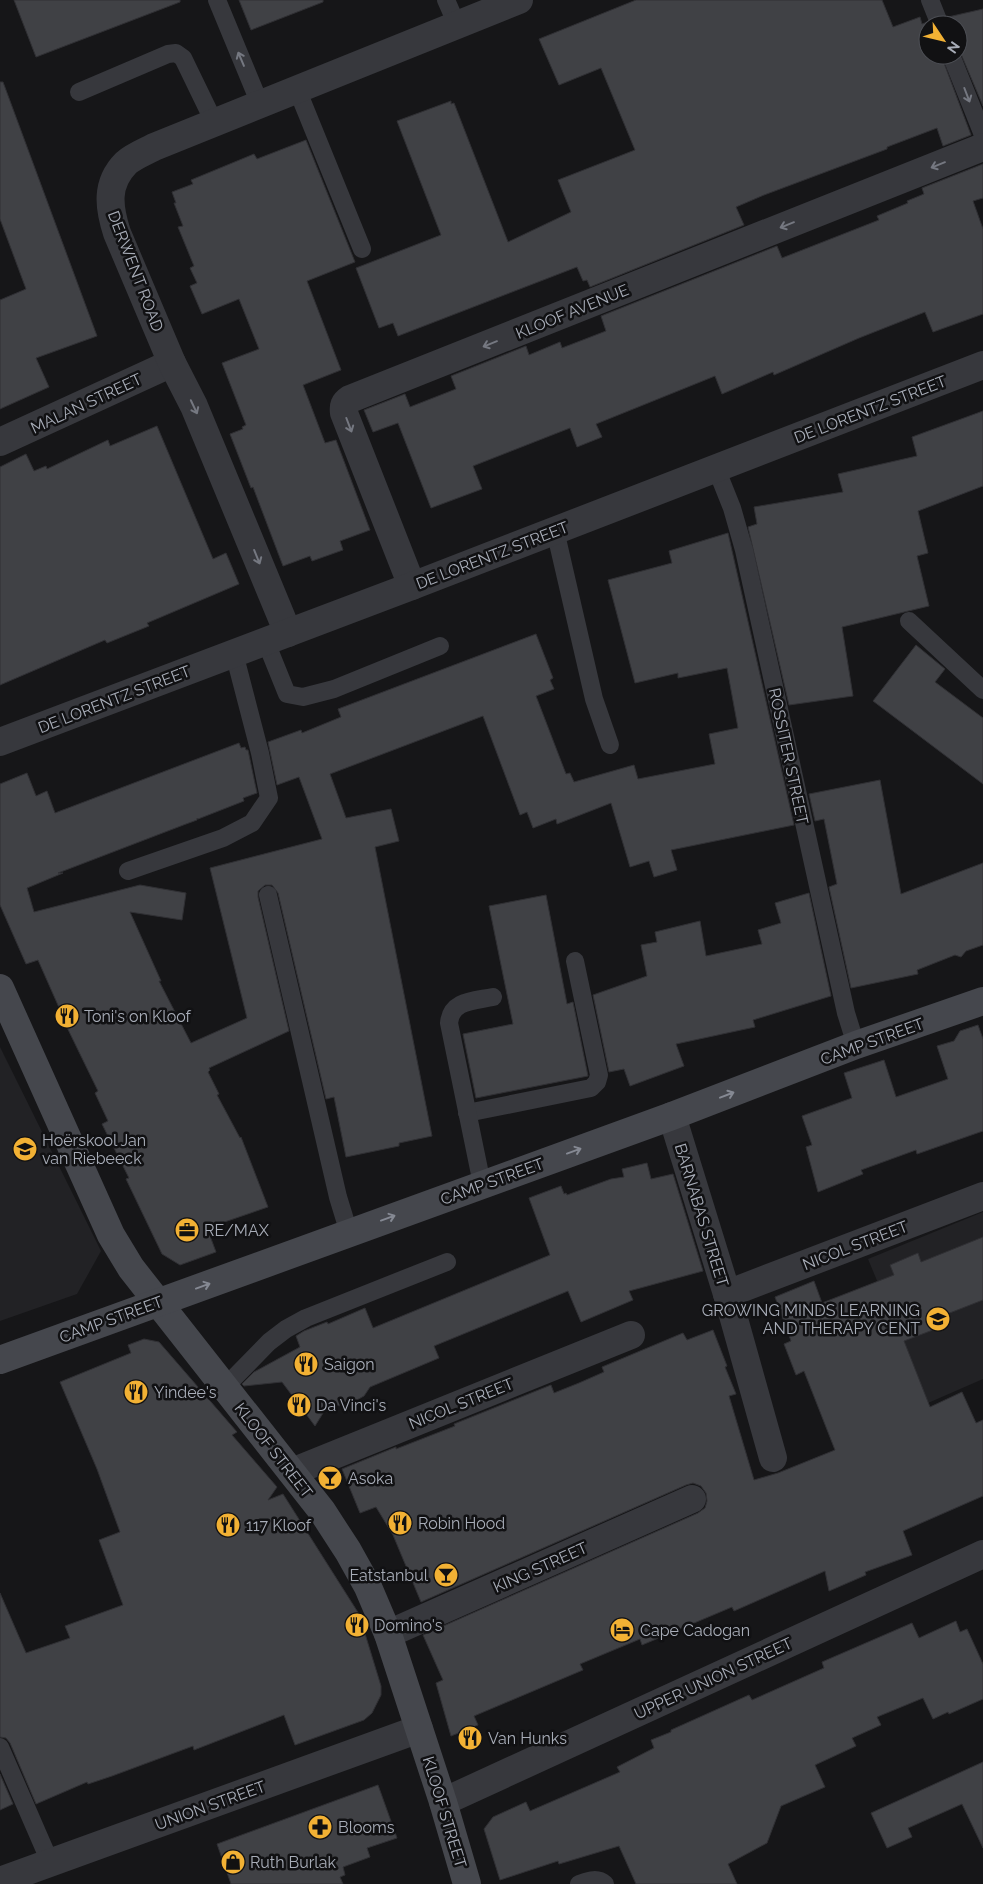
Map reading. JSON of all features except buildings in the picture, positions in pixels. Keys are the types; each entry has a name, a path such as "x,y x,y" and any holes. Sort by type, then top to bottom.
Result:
{"street":[{"name":"DERWENT ROAD","path":"277,637 194,406 172,363 117,233 110,212 112,189 126,163 154,147 297,89 470,13 519,0"},
{"name":"KLOOF AVENUE","path":"412,586 344,413 343,408 350,399 983,147"},
{"name":"MALAN STREET","path":"0,442 172,363"},
{"name":"DE LORENTZ STREET","path":"0,742 412,586 983,365"},
{"name":"KLOOF STREET","path":"0,988 111,1236 131,1268 157,1302 322,1511 348,1551 368,1587 388,1634 420,1729 467,1884"},
{"name":"CAMP STREET","path":"0,1360 672,1116 856,1045 983,1001"},
{"name":"BARNABAS STREET","path":"672,1116 727,1294 773,1458"},
{"name":"NICOL STREET","path":"727,1294 983,1196"},
{"name":"NICOL STREET","path":"292,1472 631,1336"},
{"name":"KING STREET","path":"388,1634 692,1499"},
{"name":"UPPER UNION STREET","path":"443,1802 983,1554"},
{"name":"UNION STREET","path":"0,1881 420,1729"}],"lane":[{"path":"217,0 260,104"},
{"path":"446,0 470,13"},
{"path":"930,0 936,15"},
{"path":"79,92 168,54 176,53 183,58 214,122"},
{"path":"956,65 983,135"},
{"path":"297,89 362,249"},
{"name":"ROSSITER STREET","path":"716,468 732,508 744,550 846,1013 856,1045"},
{"path":"555,530 592,691 610,745"},
{"path":"909,621 983,690"},
{"path":"277,637 287,694 303,697 334,689 440,646"},
{"path":"128,871 223,838 252,823 269,798 260,754 234,653"},
{"path":"268,895 338,1197 349,1233"},
{"path":"467,1113 591,1088 597,1082 599,1075 574,961"},
{"path":"482,1184 449,1023 450,1013 456,1006 493,997"},
{"path":"225,1387 269,1342 286,1329 306,1318 447,1262"},
{"path":"0,1747 50,1862"},
{"path":"580,1884 591,1879 605,1884"}],"shaded area":[{"name":"Hoërskool Jan van Riebeeck","path":"0,1047 101,1251 77,1294 0,1321"},
{"name":"GROWING MINDS LEARNING AND THERAPY CENT","path":"983,1212 983,1379 928,1403 868,1259"}],"place":[{"name":"Toni's on Kloof","path":"67,1016"},
{"name":"Hoërskool Jan van Riebeeck","path":"25,1149"},
{"name":"RE/MAX","path":"187,1230"},
{"name":"GROWING MINDS LEARNING AND THERAPY CENT","path":"938,1319"},
{"name":"Saigon","path":"306,1364"},
{"name":"Yindee's","path":"136,1392"},
{"name":"Da Vinci's","path":"299,1405"},
{"name":"Asoka","path":"330,1478"},
{"name":"Robin Hood","path":"400,1523"},
{"name":"117 Kloof","path":"228,1525"},
{"name":"Eatstanbul","path":"446,1575"},
{"name":"Domino's","path":"357,1625"},
{"name":"Cape Cadogan","path":"622,1630"},
{"name":"Van Hunks","path":"470,1738"},
{"name":"Blooms","path":"320,1827"},
{"name":"Ruth Burlak","path":"233,1862"}]}
